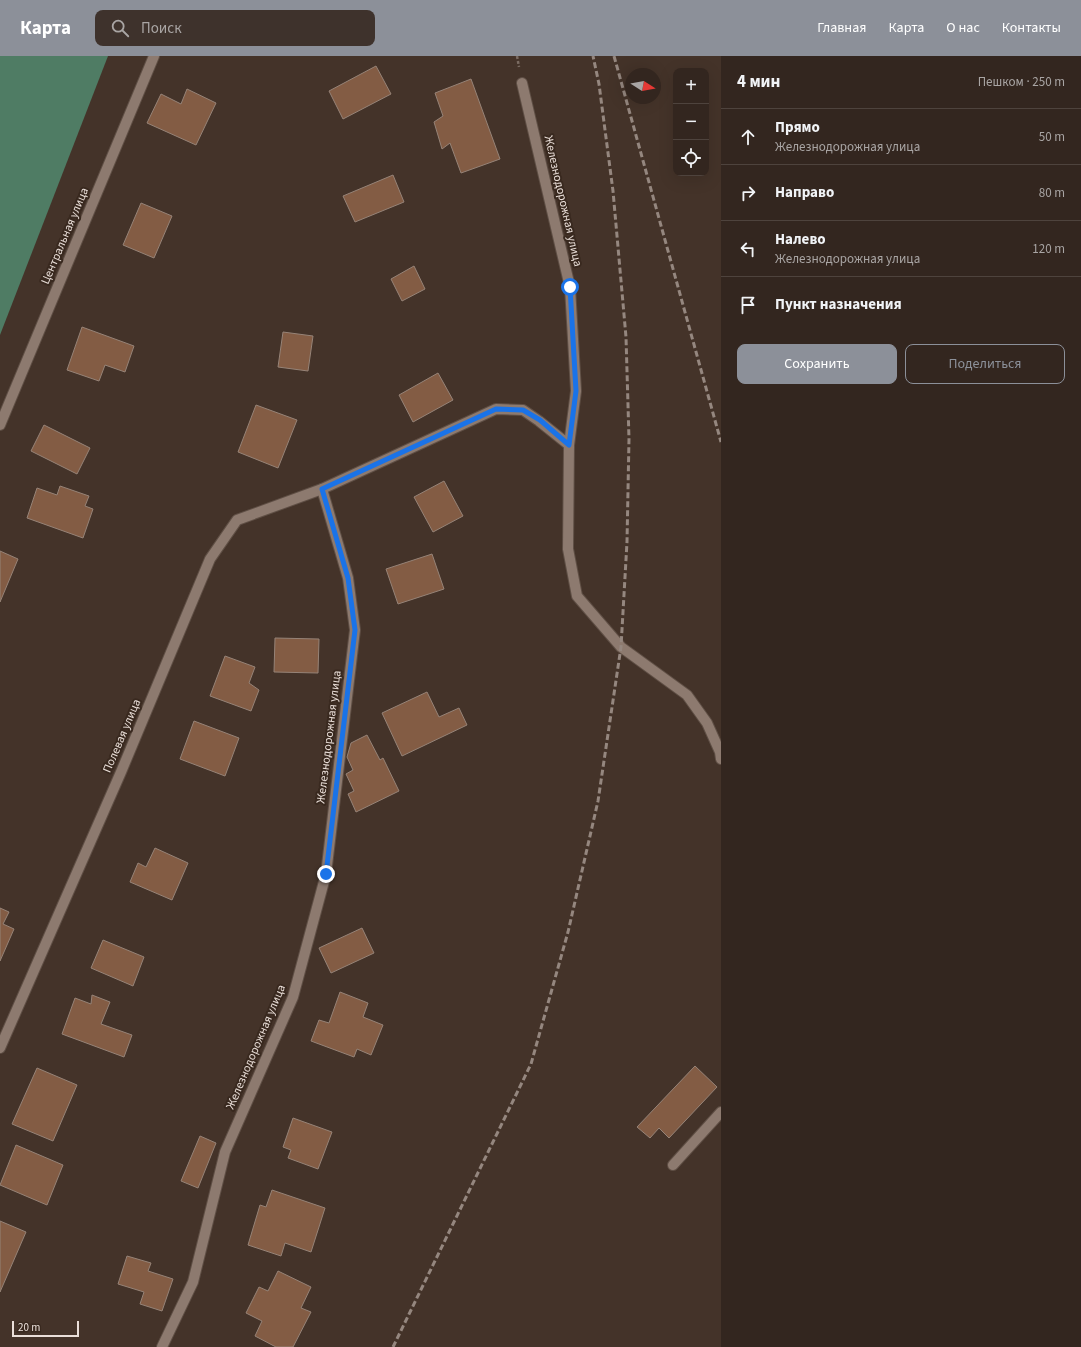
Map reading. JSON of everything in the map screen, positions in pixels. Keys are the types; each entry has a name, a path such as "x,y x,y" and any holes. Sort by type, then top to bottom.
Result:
{"street":[{"name":"Центральная улица","path":"0,425 154,56"},
{"name":"Железнодорожная улица","path":"522,83 570,287 576,391 569,445 568,549 577,596 621,647 687,695 707,722 720,752 721,759"},
{"name":"Полевая улица","path":"0,1048 118,780 210,559 237,520 322,489 496,409 523,410 540,420 569,445"},
{"name":"Железнодорожная улица","path":"162,1347 193,1282 225,1152 293,997 326,874 355,630 348,578 322,489"},
{"path":"673,1165 721,1112"}],"green space":[{"path":"0,56 108,56 0,335"}],"building":[{"path":"376,66 391,94 343,119 329,91"},
{"path":"471,79 500,159 461,173 450,143 442,149 434,122 443,116 435,93"},
{"path":"187,89 216,103 196,145 147,123 161,94 181,104"},
{"path":"393,175 404,202 355,222 343,196"},
{"path":"141,203 172,216 154,258 123,245"},
{"path":"414,266 425,289 402,301 391,279"},
{"path":"82,327 134,346 125,372 105,365 99,381 67,370"},
{"path":"283,332 313,336 308,371 278,367"},
{"path":"438,373 453,400 413,422 399,395"},
{"path":"256,405 297,420 278,468 238,452"},
{"path":"44,425 90,448 77,474 31,451"},
{"path":"444,481 463,516 433,532 414,497"},
{"path":"60,486 89,496 85,506 93,509 83,538 27,518 37,488 57,495"},
{"path":"0,551 18,559 0,602"},
{"path":"432,554 444,589 398,604 386,569"},
{"path":"275,638 319,639 318,673 274,672"},
{"path":"225,656 255,667 249,683 259,690 251,711 210,696"},
{"path":"427,692 439,717 459,708 467,725 402,756 382,713"},
{"path":"194,721 239,738 225,776 180,759"},
{"path":"367,735 380,760 383,758 399,791 356,812 348,794 354,791 346,774 353,770 347,757 351,743"},
{"path":"155,848 188,863 172,900 130,882 138,863 146,867"},
{"path":"0,908 9,912 3,924 14,929 0,961"},
{"path":"362,928 374,953 331,973 319,948"},
{"path":"103,940 144,957 133,986 91,968"},
{"path":"340,992 368,1003 363,1017 383,1025 371,1055 357,1049 354,1057 311,1041 319,1020 329,1023"},
{"path":"92,995 110,1002 101,1024 132,1035 124,1057 62,1034 75,998 91,1004"},
{"path":"695,1066 717,1087 669,1138 659,1128 650,1138 637,1127"},
{"path":"37,1068 77,1085 53,1141 12,1124"},
{"path":"293,1118 332,1132 318,1169 288,1158 291,1150 283,1147"},
{"path":"200,1136 216,1143 198,1188 181,1181"},
{"path":"16,1145 63,1165 47,1205 0,1185"},
{"path":"272,1190 325,1208 311,1252 285,1243 281,1256 248,1245 260,1205 266,1207"},
{"path":"0,1221 26,1232 0,1292"},
{"path":"127,1256 151,1263 148,1271 173,1279 162,1311 140,1304 144,1292 118,1284"},
{"path":"278,1271 311,1287 301,1308 311,1312 293,1347 276,1347 255,1336 262,1321 246,1313 259,1287 268,1291"}],"railway":[{"path":"393,1347 531,1064 568,932 598,801 621,647 627,542 629,439 626,337 613,191 599,84 593,56"},
{"path":"614,56 721,442"}],"route":[{"path":"326,874 355,630 348,578 322,489 496,409 523,410 540,420 569,445 576,391 570,287"}]}
